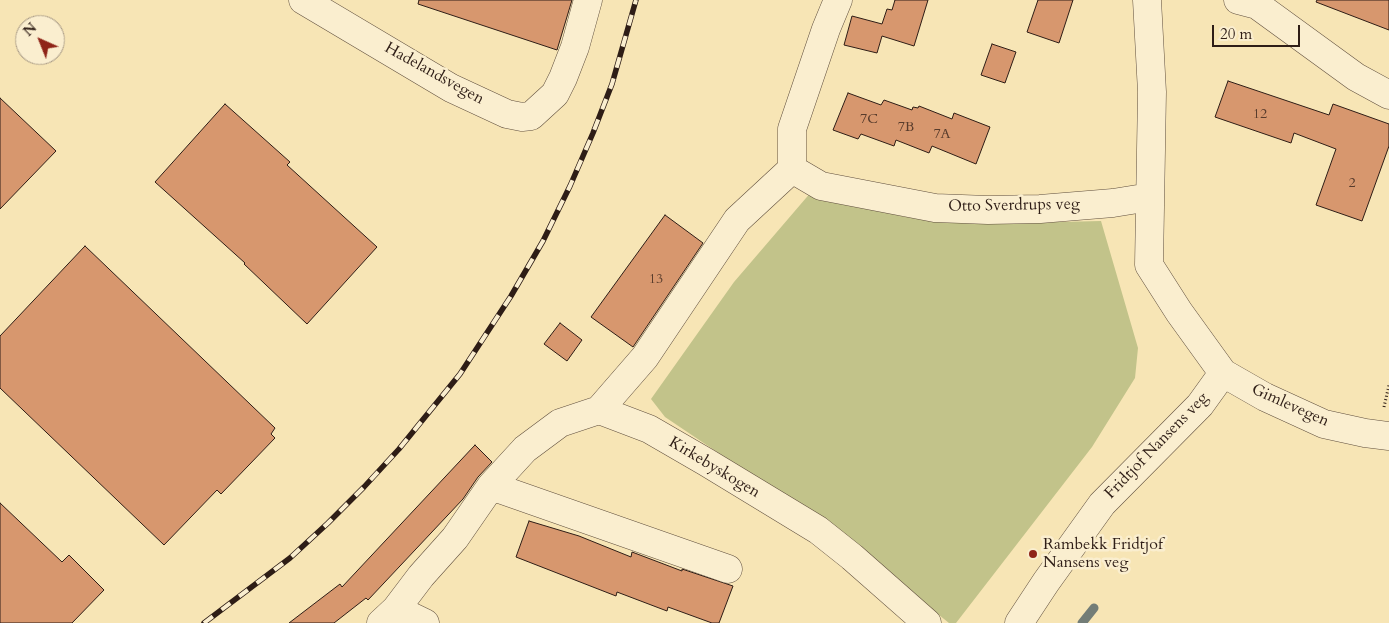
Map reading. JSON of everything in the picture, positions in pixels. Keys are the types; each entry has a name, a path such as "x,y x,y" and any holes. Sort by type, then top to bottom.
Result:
{"street":[{"name":"Hadelandsvegen","path":"303,0 451,88 507,114 522,118 531,116 555,94 564,78 588,0"},
{"path":"425,623 389,616 455,538 491,486 525,450 560,422 599,410 645,357 737,220 792,168 792,129 826,29 838,0"},
{"path":"1238,0 1256,6 1356,78 1389,95"},
{"path":"1153,1 1149,266 1178,312 1223,373"},
{"name":"Otto Sverdrups veg","path":"792,168 822,186 935,208 1040,209 1113,203 1150,197"},
{"name":"Gimlevegen","path":"1223,373 1265,398 1324,424 1389,436"},
{"name":"Fridtjof Nansens veg","path":"1019,623 1102,504 1200,405 1223,373"},
{"name":"Kirkebyskogen","path":"599,410 649,430 818,530 852,557 927,623"},
{"path":"491,486 728,569"}],"green space":[{"path":"812,191 905,217 1016,223 1101,221 1138,348 1135,378 1092,447 956,623 949,623 833,530 665,417 651,399 734,282"}],"building":[{"path":"419,0 572,0 557,50 418,4"},
{"path":"895,0 928,0 914,46 882,36 877,53 844,45 852,16 882,24 887,9 892,10"},
{"path":"1038,0 1073,0 1059,43 1027,32"},
{"path":"1317,0 1389,0 1389,30 1316,2"},
{"path":"992,44 1016,52 1005,83 981,75"},
{"path":"1228,81 1329,115 1333,104 1389,124 1389,146 1362,221 1316,205 1336,149 1294,133 1291,143 1215,117"},
{"path":"848,93 881,105 884,100 912,110 913,107 918,108 919,106 952,119 954,113 990,127 976,164 932,146 929,153 896,140 894,146 861,134 858,139 833,130"},
{"path":"0,98 56,151 0,209"},
{"path":"225,104 290,162 287,165 377,247 307,324 245,263 155,182"},
{"path":"665,215 703,243 633,347 591,317"},
{"path":"85,246 275,428 271,434 275,438 221,494 217,490 164,545 0,388 0,336"},
{"path":"560,323 582,340 567,361 544,344"},
{"path":"475,445 492,462 478,477 463,499 368,600 366,598 334,623 289,623 340,584 342,587"},
{"path":"0,503 62,562 69,555 104,590 72,623 0,623"},
{"path":"529,521 579,536 631,557 632,552 682,571 682,569 733,586 719,623 712,623 668,607 667,611 617,592 616,596 516,557"}],"waterway":[{"path":"1082,623 1094,608"}],"railway":[{"path":"204,623 290,558 328,523 399,449 460,374 511,296 543,241 570,186 612,84 636,0"}],"place":[{"name":"Rambekk Fridtjof Nansens veg","path":"1033,554"}]}
